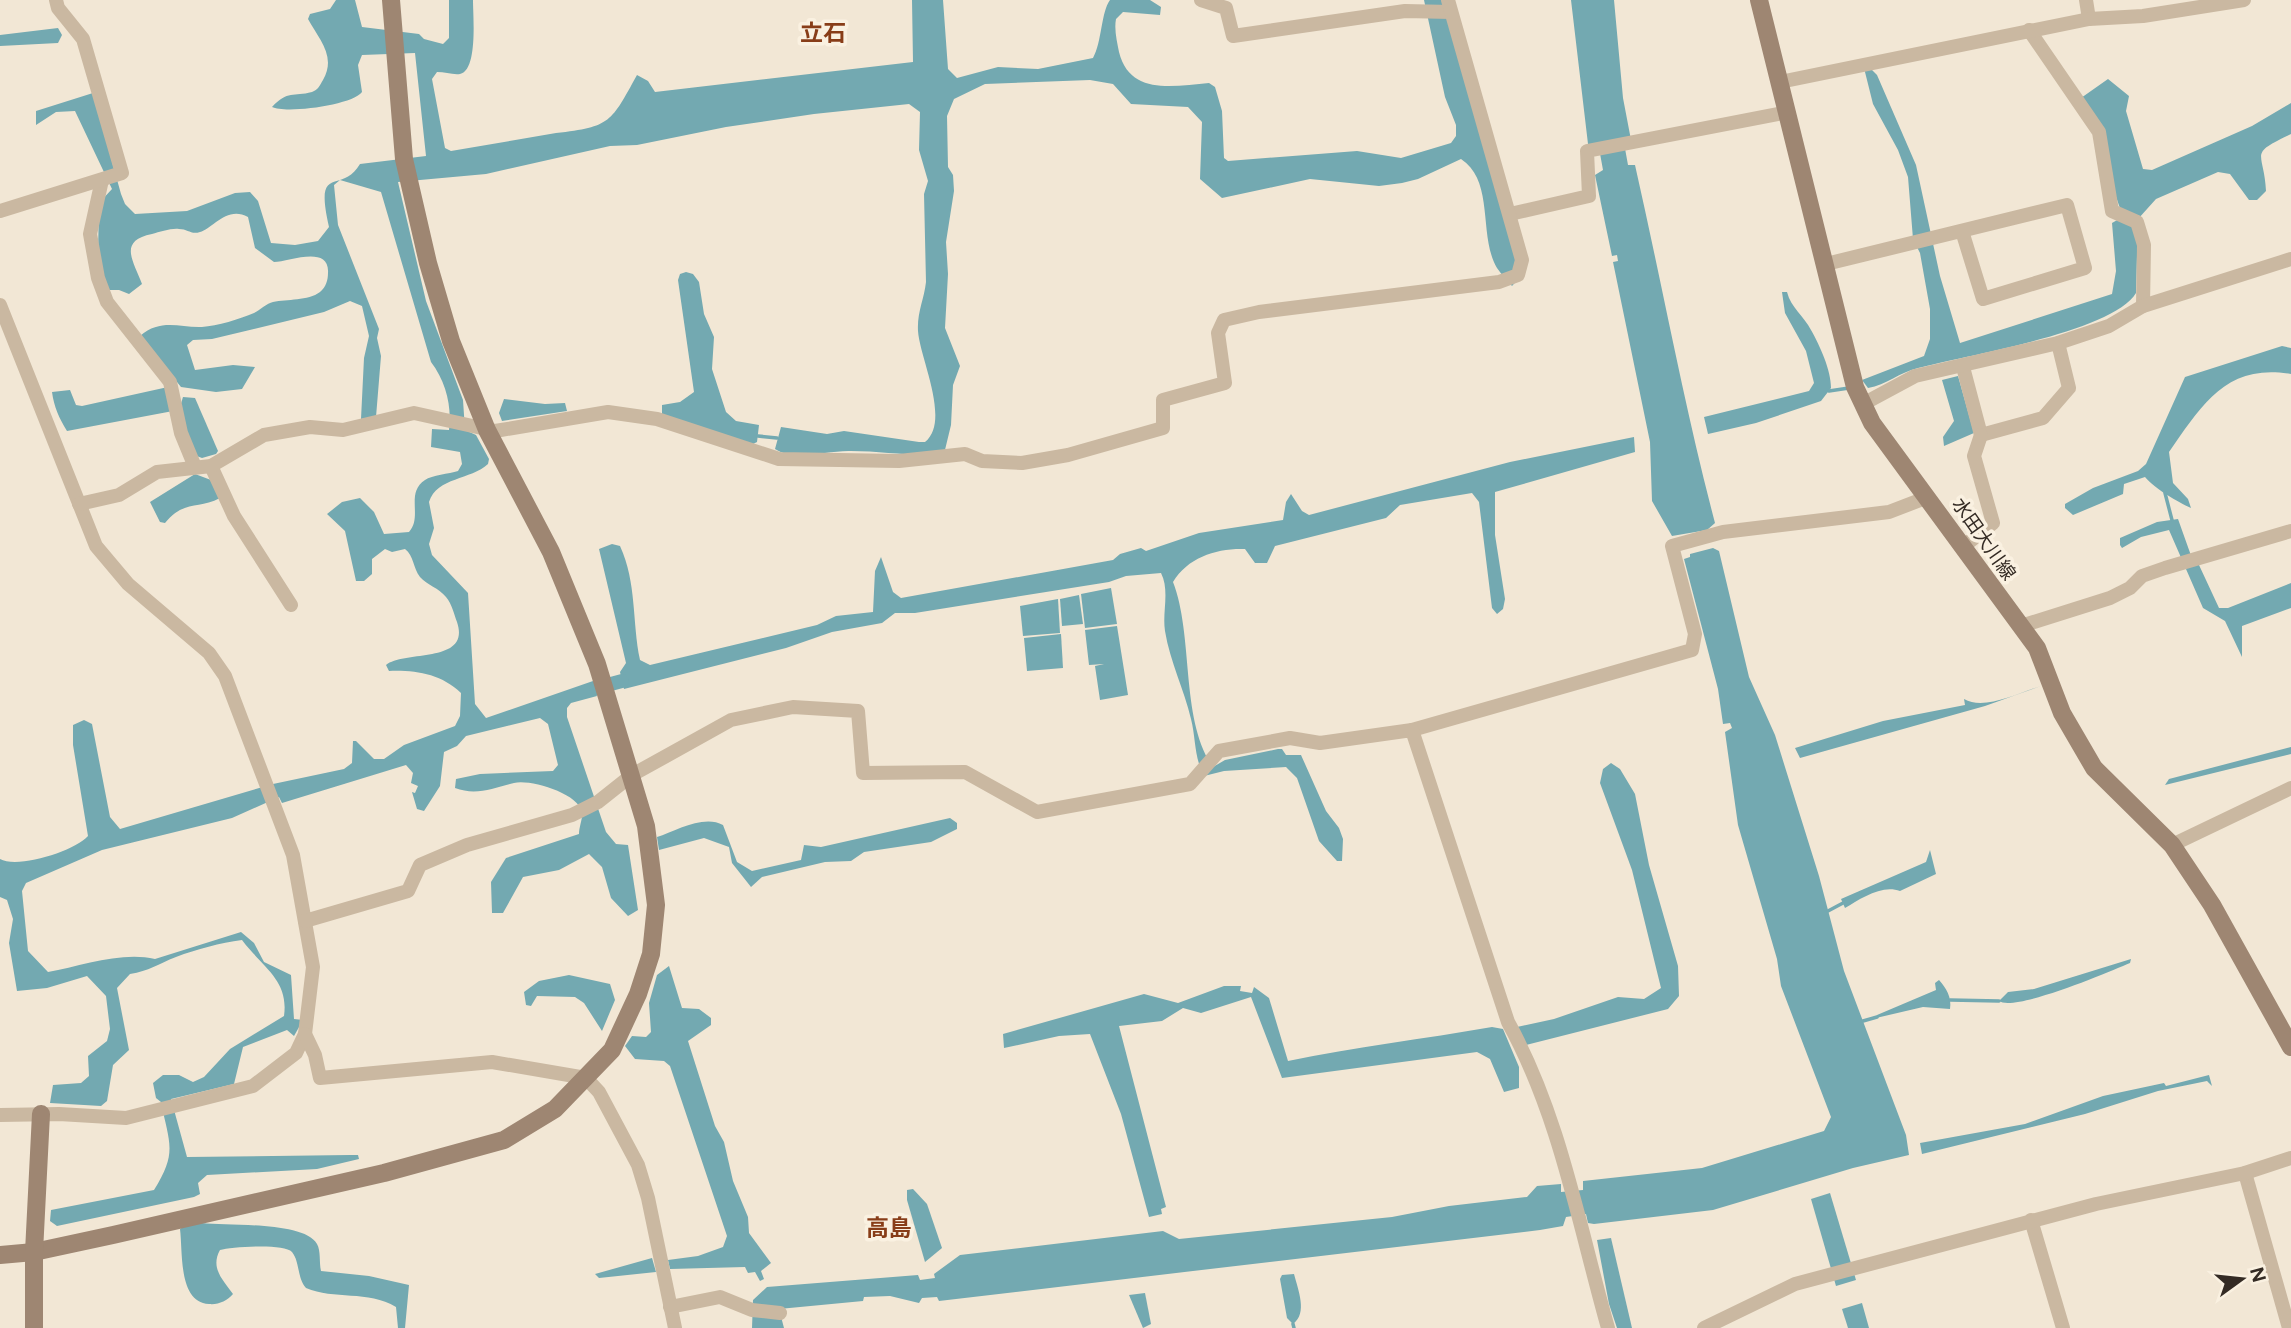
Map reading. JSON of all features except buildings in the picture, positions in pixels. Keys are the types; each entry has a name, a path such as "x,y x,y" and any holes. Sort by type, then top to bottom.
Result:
{"street":[{"path":"0,211 122,173 83,39 58,8 56,0"},
{"path":"0,1255 34,1252 384,1173 504,1140 540,1119 586,1078 612,1050 625,1025 651,954 656,905 654,873 632,775 597,664 551,552 487,430 447,328 428,262 404,159 391,0"},
{"path":"79,504 119,495 157,472 211,466 264,435 310,427 344,430 414,413 487,430 608,412 657,419 779,460 899,461 965,454 982,461 1022,463 1068,455 1163,428 1163,400 1224,383 1218,333 1224,320 1259,312 1511,279 1522,268 1510,214 1449,6 1233,36 1226,8 1201,0"},
{"name":"水田大川線","path":"1759,0 1855,387 1872,423 2037,648 2063,713 2094,768 2172,845 2212,905 2291,1047"},
{"path":"2086,0 2089,19"},
{"path":"1780,82 2089,19 2143,16 2244,0"},
{"path":"2029,30 2099,132 2112,211 2137,222 2144,245 2143,306"},
{"path":"1510,214 1589,196 1587,151 1788,112"},
{"path":"102,180 90,234 98,278 107,302 170,382 181,433 195,467"},
{"path":"1826,264 2067,205 2085,268 1983,299 1962,231"},
{"path":"1863,404 1915,376 2058,343 2109,326 2143,306 2291,259"},
{"path":"0,305 96,547 128,584 209,653 225,676 293,855 313,967 305,1034 296,1053 253,1086 126,1118 0,1115"},
{"path":"1980,435 2043,418 2069,388 2058,343"},
{"path":"1963,367 1980,435 1974,456 1993,523 1964,546"},
{"path":"211,466 234,516 291,605"},
{"path":"305,921 408,891 420,865 467,845 578,811 598,802 632,775 731,720 793,707 858,711 863,773 965,772 1037,812 1189,784 1219,751 1290,738 1320,743 1412,730 1692,650 1695,634 1672,546 1723,532 1876,514 1906,507 1928,497"},
{"path":"2021,626 2110,598 2130,588 2142,576 2291,531"},
{"path":"1412,730 1508,1022 1520,1044 1567,1170 1581,1233 1608,1328"},
{"path":"2172,845 2291,788"},
{"path":"305,1034 315,1055 320,1078 492,1062 586,1078 600,1092 638,1165 675,1328"},
{"path":"34,1328 34,1252 41,1114"},
{"path":"1704,1328 1808,1281 2031,1220 2245,1172 2291,1158"},
{"path":"2245,1172 2289,1328"},
{"path":"2031,1220 2063,1328"},
{"path":"670,1307 720,1297 752,1310 780,1313"}],"water":[{"path":"336,0 355,0 362,27 419,34 424,39 443,44 449,38 449,0 473,0 470,63 460,74 437,72 432,79 445,148 451,151 574,131 599,124 621,103 637,75 648,81 655,92 913,62 912,0 943,0 948,69 957,78 998,67 1038,69 1093,58 1110,0 1150,0 1161,7 1160,15 1123,12 1116,19 1119,52 1125,66 1133,76 1155,85 1209,83 1215,87 1222,111 1224,158 1228,161 1357,151 1401,158 1451,143 1456,136 1456,125 1445,97 1424,0 1442,0 1521,276 1512,286 1497,268 1491,255 1478,181 1472,169 1461,159 1418,179 1402,183 1379,186 1310,179 1222,198 1200,179 1202,122 1188,107 1131,104 1113,84 1090,80 985,84 954,99 947,116 948,167 953,175 954,191 946,242 948,274 945,328 960,366 953,385 951,425 944,454 842,451 792,455 775,449 781,427 827,434 844,431 919,442 925,442 932,432 935,405 918,331 926,282 924,194 928,181 919,150 920,112 909,104 814,114 726,127 637,145 610,146 486,174 398,182 426,301 463,400 465,430 476,435 489,459 488,464 481,469 439,488 429,502 434,528 429,544 432,555 468,593 475,704 486,718 593,681 597,696 571,703 567,708 567,717 606,832 616,844 628,845 638,910 628,916 611,898 602,867 589,854 559,870 523,877 503,913 492,913 491,882 506,858 579,834 582,812 579,805 563,793 541,785 521,782 470,791 455,788 456,779 480,774 553,771 558,765 548,724 540,718 466,736 457,746 444,752 440,786 424,811 417,809 412,792 415,793 418,786 411,783 413,773 406,765 282,803 279,797 232,818 102,850 26,883 22,891 28,951 48,972 115,958 155,959 241,932 254,943 264,962 291,975 294,1019 303,1020 294,1036 287,1030 243,1047 234,1084 171,1099 187,1157 358,1155 359,1159 317,1169 207,1175 198,1183 200,1194 194,1197 57,1226 50,1221 51,1210 154,1190 162,1177 170,1147 161,1102 156,1098 153,1083 163,1075 179,1075 193,1082 204,1077 230,1049 284,1016 282,993 278,984 242,940 192,951 130,974 117,988 129,1050 113,1065 107,1101 101,1106 50,1103 53,1085 81,1083 89,1076 88,1056 107,1041 110,1029 106,996 87,976 47,988 17,991 9,943 13,919 7,900 0,897 0,859 20,862 46,857 81,842 88,836 73,745 73,725 84,720 92,724 110,817 120,829 273,784 344,769 352,763 353,741 374,759 384,759 404,745 455,726 460,716 461,693 445,681 428,674 389,671 386,665 434,654 455,644 459,635 457,622 448,600 420,577 405,549 392,552 385,549 372,559 372,574 364,581 356,581 345,531 327,514 342,502 360,498 374,512 384,534 409,532 415,519 415,498 419,485 428,478 458,471 462,464 460,452 431,447 432,429 449,430 449,403 441,378 431,362 381,192 340,180 334,185 338,225 379,329 377,338 381,356 376,417 361,419 364,358 369,336 362,306 350,301 324,312 212,339 193,340 187,345 195,370 233,365 255,367 242,389 216,392 181,387 140,336 155,327 202,327 221,324 254,313 271,303 315,295 326,283 327,264 315,257 274,262 255,248 248,217 233,214 200,232 173,229 141,237 135,241 131,253 142,284 129,294 108,290 98,255 99,203 112,189 75,111 56,112 36,125 36,111 93,93 121,194 125,204 135,214 187,211 235,193 250,192 258,201 271,243 295,245 318,241 329,227 325,194 332,183 353,173 360,164 426,156 415,53 362,55 358,65 362,92 346,101 304,109 272,107 287,96 314,91 321,84 327,71 327,55 308,19 310,14 330,9"},
{"path":"1571,0 1614,0 1623,98 1631,140 1624,143 1628,165 1635,165 1715,523 1707,530 1672,536 1652,501 1650,442 1613,262 1618,261 1617,255 1612,256 1595,175 1603,170 1599,148 1588,144"},
{"path":"58,28 62,35 58,43 0,46 0,35"},
{"path":"1869,67 1877,75 1916,165 1940,276 1960,343 2112,294 2116,271 2112,223 2119,219 2121,211 2081,98 2108,79 2129,96 2126,111 2143,169 2152,170 2252,126 2291,103 2291,134 2263,150 2261,160 2266,191 2257,200 2249,200 2230,174 2218,172 2156,199 2138,219 2136,293 2122,307 2069,331 1918,368 1868,388 1862,380 1924,356 1930,339 1930,309 1920,253 1913,239 1908,177 1898,150 1873,104 1864,68"},
{"path":"680,274 693,274 699,282 704,314 714,337 712,369 726,412 736,421 759,425 757,442 753,444 662,417 662,405 680,402 694,392 678,280"},
{"path":"1782,292 1787,292 1791,303 1814,336 1827,366 1831,388 1821,401 1756,423 1708,434 1704,417 1809,391 1814,383 1806,351 1785,313"},
{"path":"2282,346 2291,348 2291,374 2268,372 2233,381 2205,404 2169,452 2173,483 2188,499 2191,508 2173,499 2145,477 2124,484 2123,494 2073,515 2065,508 2065,504 2093,488 2138,471 2146,464 2185,377"},
{"path":"1958,376 1974,433 1944,446 1943,437 1954,421 1942,380"},
{"path":"168,387 173,411 67,431 57,412 52,392 70,390 76,405 82,406"},
{"path":"183,397 195,398 218,451 216,454 202,458 194,455 180,407"},
{"path":"504,399 545,404 565,403 567,411 502,421 499,413"},
{"path":"1634,437 1635,452 1495,492 1495,535 1505,599 1503,609 1497,614 1492,608 1479,502 1472,493 1400,505 1386,518 1275,546 1267,563 1255,563 1245,549 1224,550 1195,560 1179,573 1173,582 1183,627 1191,702 1203,748 1213,767 1225,760 1278,749 1282,749 1286,755 1301,755 1326,811 1339,828 1343,839 1342,861 1337,861 1319,841 1297,778 1286,767 1224,771 1204,776 1197,755 1193,726 1167,642 1164,624 1165,587 1161,573 1126,576 1109,582 915,613 895,613 882,623 832,632 786,648 624,689 620,672 626,663 599,549 612,544 620,546 632,588 640,660 650,665 817,625 836,616 873,612 875,571 881,557 893,592 901,598 1113,560 1120,554 1141,548 1146,551 1199,533 1283,520 1286,502 1291,494 1302,511 1309,515 1510,462"},
{"path":"195,474 211,480 220,498 185,508 165,523 160,522 150,502"},
{"path":"2178,519 2194,564 2199,565 2219,608 2228,608 2291,583 2291,608 2242,626 2242,657 2225,621 2203,608 2169,530 2141,537 2122,548 2120,545 2120,538 2157,522"},
{"path":"1713,548 1719,551 1749,677 1775,735 1819,876 1844,971 1906,1135 1909,1155 1853,1168 1713,1210 1594,1224 1588,1223 1586,1214 1566,1217 1563,1226 1540,1230 939,1301 937,1297 922,1298 919,1303 890,1296 864,1297 863,1301 779,1309 784,1328 752,1328 753,1300 767,1287 918,1275 920,1280 935,1278 934,1274 960,1255 1163,1231 1179,1239 1392,1217 1449,1206 1527,1197 1537,1186 1561,1184 1561,1192 1583,1190 1583,1181 1702,1168 1824,1131 1831,1117 1781,986 1777,959 1738,825 1725,732 1732,728 1730,723 1723,724 1718,689 1684,559 1690,557 1690,554"},
{"path":"1111,588 1117,624 1085,628 1081,594"},
{"path":"1079,595 1083,624 1062,626 1060,599"},
{"path":"1058,599 1060,633 1023,636 1020,606"},
{"path":"1117,626 1128,695 1100,700 1095,666 1104,664 1089,665 1085,630"},
{"path":"1061,634 1063,668 1027,671 1024,638"},
{"path":"2041,686 1985,706 1800,758 1795,748 1883,721 1965,705 1964,699 1991,702"},
{"path":"2291,747 2291,754 2165,785 2169,779"},
{"path":"1611,763 1620,769 1635,794 1649,865 1678,966 1679,996 1668,1009 1526,1045 1517,1027 1554,1019 1618,997 1644,999 1661,988 1632,870 1600,783 1603,769"},
{"path":"950,818 957,823 957,829 931,842 864,852 851,861 825,862 762,877 751,887 732,863 729,847 704,838 659,850 657,837 699,822 715,822 723,825 737,862 752,871 801,860 804,845 821,847"},
{"path":"1930,850 1936,874 1900,891 1886,889 1871,894 1845,908 1841,899 1926,862"},
{"path":"2131,959 2130,963 2119,968 2042,996 2008,1003 1999,1001 2008,992 2034,989"},
{"path":"669,966 682,1008 699,1009 711,1018 711,1025 688,1041 715,1126 724,1142 733,1181 748,1217 749,1233 771,1263 761,1271 764,1279 760,1281 755,1272 748,1273 745,1267 670,1269 668,1260 698,1256 723,1247 727,1236 670,1066 664,1061 635,1059 625,1046 632,1036 646,1037 651,1032 649,1003 657,975"},
{"path":"569,975 610,984 615,1000 602,1031 584,1003 575,997 537,996 531,1006 526,1005 524,992 539,981"},
{"path":"1939,980 1948,993 1950,1009 1923,1007 1876,1018 1877,1015 1936,990 1935,983"},
{"path":"1224,986 1241,986 1240,991 1252,993 1254,987 1269,998 1288,1061 1492,1027 1503,1029 1519,1067 1519,1088 1504,1092 1490,1059 1477,1052 1282,1078 1251,997 1201,1013 1183,1008 1162,1021 1119,1026 1166,1207 1161,1209 1162,1214 1149,1217 1121,1114 1090,1034 1059,1036 1004,1048 1003,1034 1144,994 1178,1003"},
{"path":"2209,1075 2212,1086 2207,1081 2158,1091 2085,1114 1922,1154 1920,1143 2025,1124 2103,1096 2164,1083 2166,1086"},
{"path":"913,1189 927,1204 942,1248 925,1262 907,1200 907,1190"},
{"path":"1830,1193 1856,1280 1836,1286 1811,1199"},
{"path":"202,1223 264,1226 297,1231 317,1244 321,1271 369,1276 409,1285 405,1328 398,1328 396,1307 385,1302 306,1288 292,1252 279,1247 220,1250 217,1268 233,1294 216,1304 199,1301 192,1295 184,1275 180,1229 186,1225"},
{"path":"1611,1238 1632,1328 1617,1328 1609,1304 1597,1240"},
{"path":"652,1258 656,1272 599,1278 595,1274"},
{"path":"1294,1274 1301,1308 1298,1319 1293,1324 1287,1318 1280,1279 1282,1275"},
{"path":"1145,1293 1151,1324 1143,1328 1129,1295"},
{"path":"1862,1303 1869,1328 1848,1328 1842,1309"}],"waterway":[{"path":"1829,391 1849,388"},
{"path":"758,436 777,438"},
{"path":"2165,493 2172,520"},
{"path":"596,688 622,681"},
{"path":"1828,911 1843,903"},
{"path":"1950,1000 1999,1001"},
{"path":"1863,1021 1877,1017"},
{"path":"1293,1324 1294,1328"}],"district":[{"name":"立石","path":"823,33"},
{"name":"高島","path":"889,1228"}]}
